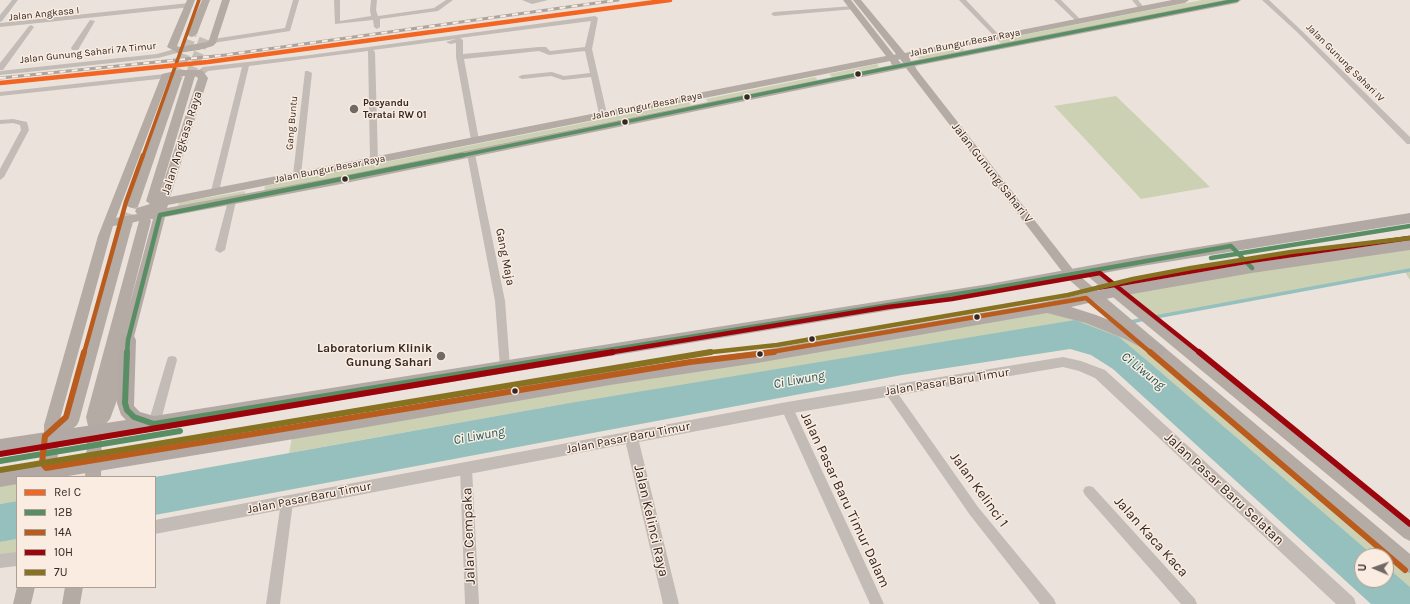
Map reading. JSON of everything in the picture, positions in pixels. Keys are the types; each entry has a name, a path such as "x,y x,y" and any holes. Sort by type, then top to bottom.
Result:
{"main road":[{"path":"192,34 206,0"},
{"path":"189,5 172,47 178,50 202,47 210,44 210,37 218,0"},
{"path":"210,37 226,0"},
{"path":"847,0 855,4 898,66 910,68"},
{"name":"Jalan Bungur Besar Raya","path":"110,219 215,191 1185,0"},
{"name":"Jalan Bungur Besar Raya","path":"910,68 986,49 1237,0"},
{"name":"Jalan Gunung Sahari V","path":"855,4 902,56 1072,275 1153,347 1410,565"},
{"path":"979,41 986,49"},
{"name":"Jalan Bungur Besar Raya","path":"158,206 232,201 471,154 898,66"},
{"path":"821,72 829,81"},
{"name":"Jalan Angkasa Raya","path":"95,429 105,415 128,340 158,206 203,78 195,75 179,73 165,76"},
{"path":"48,474 52,438 51,425 110,219 165,76"},
{"path":"133,204 177,78"},
{"path":"256,196 257,183"},
{"path":"0,447 95,429 154,424 1072,275 1231,246 1410,218"},
{"path":"94,471 95,429 93,418 146,221"},
{"path":"52,438 72,421 126,225"},
{"path":"29,476 94,471 610,378 757,356 1040,309 1115,292 1252,268 1410,245"},
{"path":"1231,246 1252,268"},
{"path":"1089,271 1410,533"},
{"path":"1040,309 1061,310 1091,319 1123,331 1153,347"},
{"path":"128,340 125,403 127,410 134,417 154,424"},
{"path":"1228,410 1246,399"},
{"path":"0,479 16,477"},
{"path":"22,604 26,588"},
{"path":"71,604 74,588"}],"street":[{"path":"0,20 15,0"},
{"path":"210,37 288,30 296,0"},
{"path":"337,0 337,23 436,10 450,0"},
{"path":"374,0 373,10 377,20 377,27"},
{"path":"525,0 532,2 545,0"},
{"path":"962,0 998,37"},
{"path":"1057,0 1079,21"},
{"path":"1135,0 1142,8"},
{"name":"Jalan Gunung Sahari IV","path":"1265,0 1300,32 1410,142"},
{"path":"774,14 855,4"},
{"name":"Jalan Angkasa I","path":"0,30 92,21 189,5"},
{"name":"Jalan Angkasa I","path":"0,25 189,5"},
{"path":"195,75 206,69 310,57 595,18 588,49 603,114"},
{"path":"75,48 92,21"},
{"path":"0,68 31,27"},
{"path":"438,44 459,40 460,57 475,140"},
{"path":"460,57 539,49 543,49 549,53 588,49"},
{"name":"Jalan Gunung Sahari 7A Timur","path":"0,73 158,56 178,50"},
{"path":"370,52 374,160"},
{"path":"215,191 246,64"},
{"name":"Gang Buntu","path":"297,175 308,73"},
{"path":"522,77 552,74 563,78 593,75"},
{"path":"0,94 165,76"},
{"path":"0,122 13,121 24,124 25,130 0,177"},
{"name":"Gang Maja","path":"471,154 500,301 505,367"},
{"path":"220,250 232,201"},
{"path":"154,424 172,360"},
{"name":"Jalan Pasar Baru Timur","path":"156,528 787,408 1063,362 1081,366 1100,374"},
{"name":"Jalan Pasar Baru Selatan","path":"1100,374 1341,602"},
{"name":"Jalan Kelinci 1","path":"890,391 974,511 1049,604"},
{"name":"Jalan Pasar Baru Timur Dalam","path":"787,408 876,604"},
{"name":"Jalan Kelinci Raya","path":"631,437 671,604"},
{"name":"Jalan Cempaka","path":"466,469 472,604"},
{"name":"Jalan Kaca Kaca","path":"1089,491 1190,604"},
{"path":"273,604 287,502"},
{"path":"0,561 16,559"}],"green space":[{"path":"1202,0 1224,0 1001,44 997,40"},
{"path":"962,48 964,51 920,59 917,57"},
{"path":"877,64 879,67 832,77 829,74"},
{"path":"815,77 818,80 708,102 706,99"},
{"path":"1116,96 1210,187 1141,199 1054,106"},
{"path":"689,102 691,105 264,192 265,186"},
{"path":"245,191 245,195 177,208 180,199 189,201"},
{"path":"1410,245 1410,280 1405,272 1148,319 1115,292"},
{"path":"1040,309 1076,314 1157,350 1391,548 1365,548 1119,337 558,405 289,453 293,432"},
{"path":"16,477 16,501 0,504 0,480"},
{"path":"16,539 16,559 0,561 0,542"},
{"path":"1394,550 1410,564 1410,587 1394,573"}],"water":[{"name":"Ci Liwung","path":"1075,320 1119,337 1365,548 1354,548 1354,588 1394,588 1394,573 1410,587 1410,604 1371,604 1113,369 1091,355 1070,349 902,375 156,515 156,477 558,405"},
{"path":"16,501 16,539 0,542 0,504"}],"waterway":[{"path":"1150,318 1410,270"},
{"path":"1131,322 1144,319"}],"tunnel":[{"path":"177,78 192,34"},
{"path":"190,76 206,34"},
{"path":"126,225 133,204"}],"railway":[{"path":"0,78 225,55 618,0"}],"rail line":[{"name":"C","path":"0,83 208,62 670,0"}],"transit line":[{"name":"14A","path":"199,0 126,202 66,417 45,436 42,463 46,468 690,362 778,352 1086,298 1405,570"},
{"name":"12B","path":"1237,0 864,73 336,181 160,215 128,340 125,403 127,410 134,417 154,424 989,289 1231,246 1252,268"},
{"name":"12B","path":"1211,258 1410,226"},
{"name":"10H","path":"1097,288 1251,261 1409,238"},
{"name":"7U","path":"0,470 689,355 777,345 1068,295 1133,279 1191,268 1291,252 1410,238"},
{"name":"10H","path":"0,454 888,307 952,299 1100,273 1410,524"},
{"name":"12B","path":"0,461 180,431"}],"place":[{"name":"Posyandu Teratai RW 01","path":"354,109"},
{"name":"Laboratorium Klinik Gunung Sahari","path":"441,356"}]}
